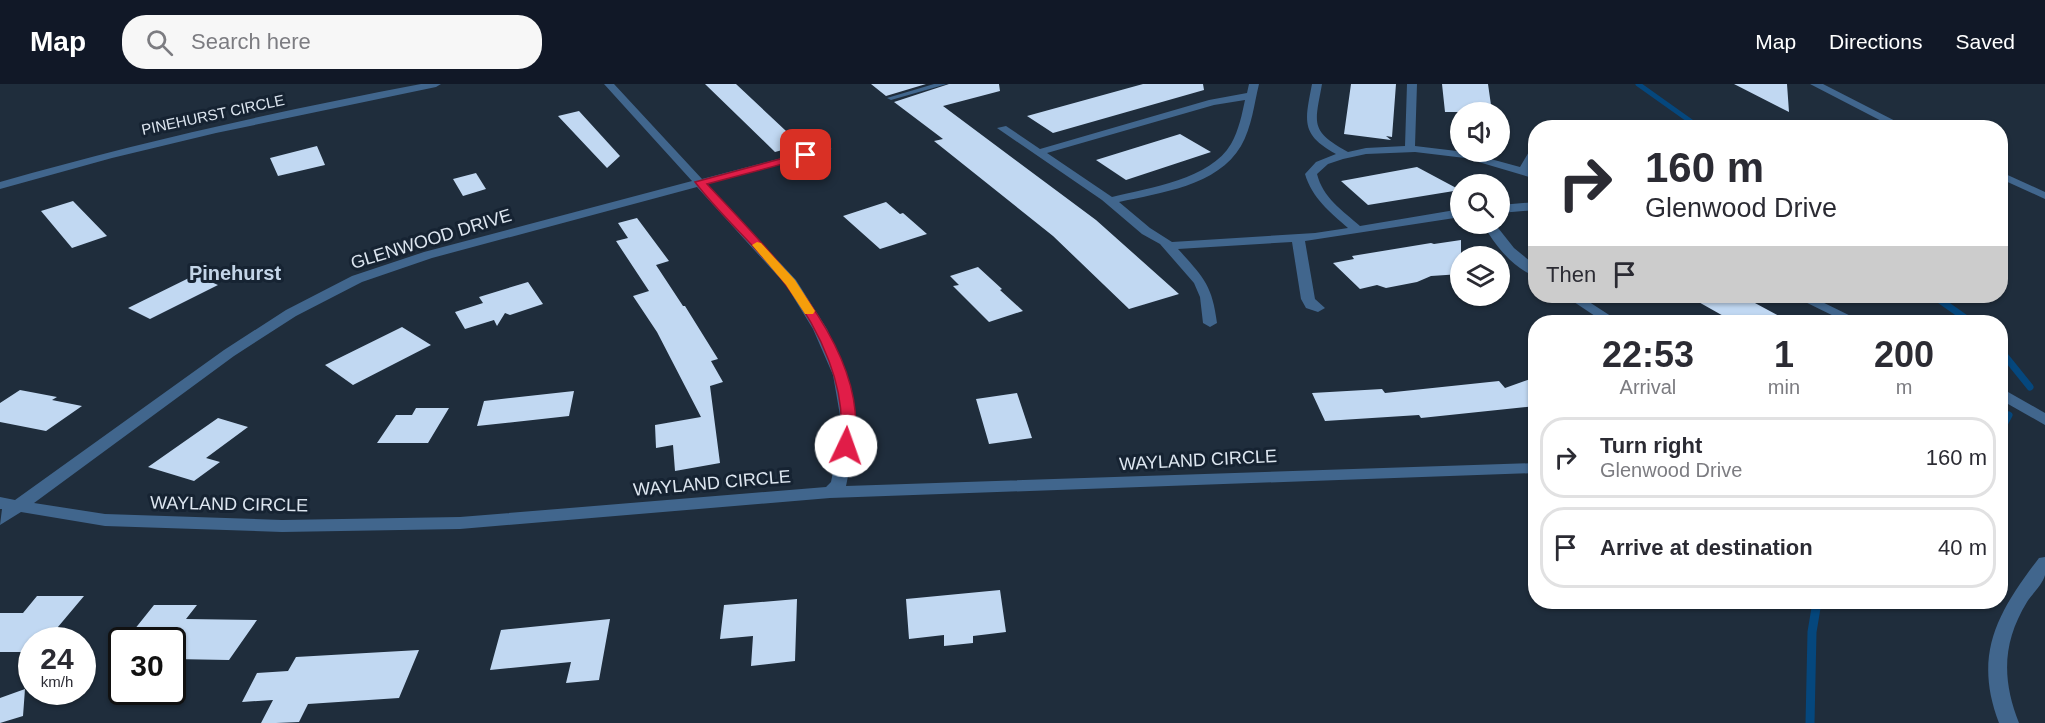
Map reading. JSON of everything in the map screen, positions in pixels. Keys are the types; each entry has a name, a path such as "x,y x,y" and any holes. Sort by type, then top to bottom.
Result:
{"street":[{"name":"PINEHURST CIRCLE","path":"0,186 160,141 436,84"},
{"path":"609,84 791,283 820,328 840,375 850,427 839,484 830,492"},
{"path":"1317,84 1310,126 1314,136 1346,155"},
{"path":"1410,148 1412,84"},
{"path":"1815,84 1888,120"},
{"path":"1040,152 1252,90"},
{"path":"1110,201 1177,183 1223,163 1235,146 1252,90"},
{"path":"1002,128 1110,201 1167,246 1200,282 1207,297 1210,323"},
{"path":"1357,230 1312,186 1311,174 1320,164 1369,150 1410,148 1479,159 1528,173"},
{"name":"GLENWOOD DRIVE","path":"0,519 229,352 291,313 357,279 428,255 827,149"},
{"path":"1523,171 1528,161"},
{"path":"2008,178 2045,196"},
{"path":"1510,209 1528,207"},
{"path":"1167,246 1298,238 1450,215"},
{"path":"1495,234 1528,265"},
{"path":"1298,238 1308,299 1311,305 1318,308"},
{"path":"1583,303 1602,315"},
{"path":"1815,303 1841,315"},
{"path":"2008,397 2045,420"},
{"name":"WAYLAND CIRCLE","path":"0,503 117,521 282,526 460,523 830,492 1528,468"},
{"path":"2009,723 1995,683 1995,663 2008,621 2028,585 2045,563"}],"lane":[{"path":"891,98 943,84"}],"building":[{"path":"705,84 736,84 801,145 775,152"},
{"path":"871,84 926,84 886,96"},
{"path":"949,84 999,84 1000,91 943,106 1096,220 1179,294 1129,309 1053,236 934,141 943,139 894,102"},
{"path":"1143,84 1203,84 1204,90 1053,133 1027,116"},
{"path":"1351,84 1396,84 1392,137 1386,136 1391,140 1344,134"},
{"path":"1442,84 1488,84 1491,102 1450,102 1450,112 1445,112"},
{"path":"1734,84 1787,84 1789,112"},
{"path":"579,111 620,156 607,168 558,116"},
{"path":"1180,134 1211,152 1126,180 1096,160"},
{"path":"317,146 325,165 278,176 270,158"},
{"path":"1417,167 1450,185 1450,192 1368,205 1341,181"},
{"path":"476,173 486,189 463,196 453,179"},
{"path":"73,201 107,236 72,248 41,211"},
{"path":"886,202 927,234 880,249 843,216"},
{"path":"637,218 669,261 656,265 718,359 711,361 723,382 710,386 720,463 675,471 673,445 656,448 655,425 701,417 657,332 633,296 649,291 616,241 628,238 618,223"},
{"path":"1461,240 1461,246 1450,246 1450,275 1431,276 1417,282 1386,288 1377,285 1360,289 1333,263 1354,259 1352,256"},
{"path":"978,267 1023,311 989,322 953,286 959,285 950,276"},
{"path":"195,275 218,285 150,319 128,308"},
{"path":"528,282 543,304 510,315 505,313 497,326 494,320 465,329 455,312 483,303 479,297"},
{"path":"1700,303 1755,303 1777,315 1722,315"},
{"path":"402,327 431,345 353,385 325,365"},
{"path":"1528,380 1528,407 1421,418 1419,415 1325,421 1312,393 1382,389 1385,393 1499,381 1505,388"},
{"path":"20,390 57,397 52,400 82,406 46,431 0,422 0,403"},
{"path":"574,391 569,416 477,426 484,401"},
{"path":"1017,393 1032,438 989,444 976,399"},
{"path":"416,408 449,408 428,443 377,443 396,415 412,415"},
{"path":"218,418 248,427 206,458 220,462 194,481 148,467"},
{"path":"1000,590 1006,632 973,636 973,643 944,646 944,635 909,639 906,599"},
{"path":"37,596 84,596 58,627 18,627 18,652 0,652 0,613 23,613"},
{"path":"797,599 795,661 751,666 753,636 720,639 724,605"},
{"path":"154,605 197,605 186,619 257,620 229,660 186,659 186,627 136,627"},
{"path":"610,619 599,680 566,683 571,662 490,670 501,630"},
{"path":"419,650 399,698 308,704 299,722 276,723 261,723 273,700 242,702 257,673 288,671 296,657"},
{"path":"18,692 18,705 24,705 23,716 0,723 0,698"}],"waterway":[{"path":"1638,84 1689,120"},
{"path":"1944,303 1961,315"},
{"path":"2008,360 2030,387"},
{"path":"1810,723 1812,632 1816,609"}],"slow traffic":[{"path":"757,245 791,283 809,311"}],"district":[{"name":"Pinehurst","path":"235,273"}],"route":[{"path":"806,155 700,182 791,283 820,328 840,375 850,427 846,446"}]}
